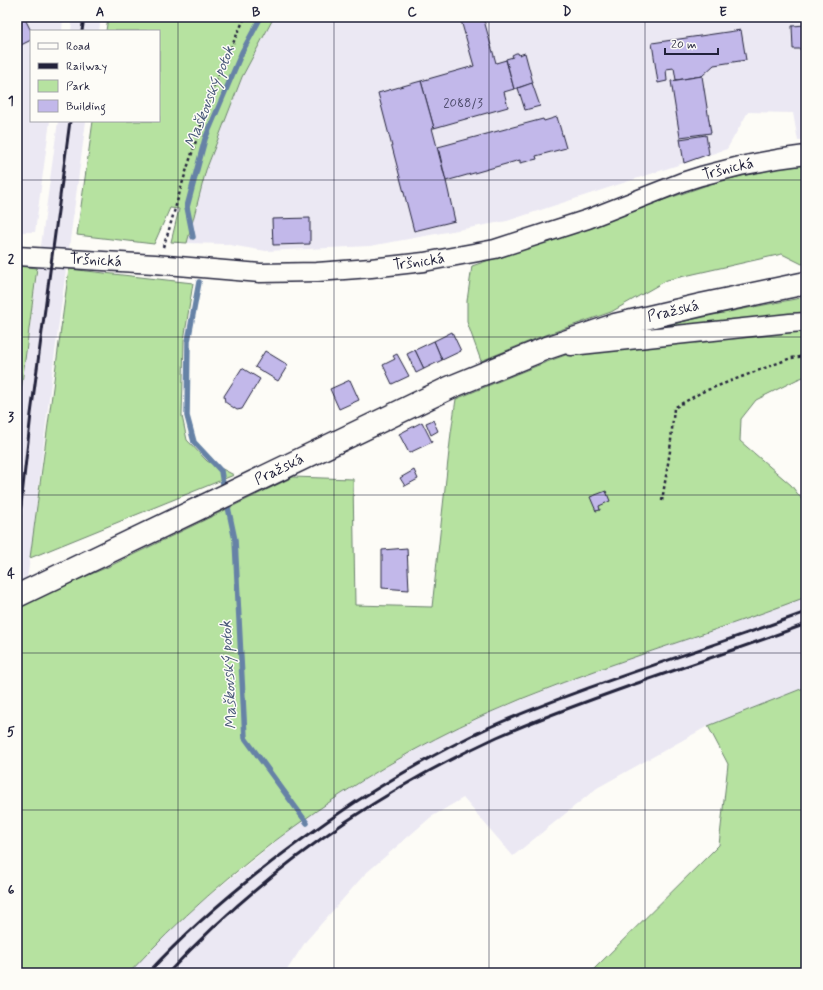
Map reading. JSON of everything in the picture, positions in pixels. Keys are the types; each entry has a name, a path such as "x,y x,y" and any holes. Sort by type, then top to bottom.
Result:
{"main road":[{"name":"Pražská","path":"17,596 451,387 544,349 615,325 701,305 806,284"}],"street":[{"name":"Tršnická","path":"17,256 260,272 310,272 371,268 424,262 495,249 526,240 588,219 701,176 740,166 806,155"},
{"name":"Pražská","path":"544,349 782,323 806,322"}],"path":[{"path":"155,264 168,233 214,85 246,17"},
{"path":"662,501 670,450 674,408 702,392 791,358 806,356"}],"shaded area":[{"path":"17,17 63,17 62,30 30,30 30,122 50,122 35,232 17,232"},
{"path":"73,17 101,17 99,30 71,30"},
{"path":"274,17 806,17 806,140 798,141 793,113 748,112 727,149 507,221 370,246 266,251 224,244 187,243 206,170 242,77"},
{"path":"58,122 86,122 17,649 17,422"},
{"path":"806,597 806,687 708,726 597,788 513,856 463,798 431,817 365,874 306,941 285,973 129,973 159,941 204,900 296,825 335,798 431,741 484,715 593,671"}],"green space":[{"path":"108,17 274,17 242,77 206,170 187,243 171,242 179,209 170,208 154,244 77,235 93,122 160,122 160,30 106,30"},
{"path":"806,164 806,263 802,264 782,254 667,280 611,312 540,337 481,361 467,322 467,301 472,266 719,181 793,165"},
{"path":"17,266 37,268 17,421"},
{"path":"69,269 193,283 184,340 182,416 187,440 207,461 234,475 30,558"},
{"path":"806,297 806,376 756,400 741,419 740,441 791,485 803,501 806,502 806,597 563,682 523,698 435,739 387,765 294,827 250,861 207,897 167,934 129,973 17,973 17,649 22,604 110,566 293,477 353,479 355,605 432,607 456,399 537,366 598,344 689,320"},
{"path":"806,687 806,973 590,973 719,845 728,764 708,726"}],"building":[{"path":"17,17 24,17 30,30 30,40 17,47"},
{"path":"460,17 483,17 496,63 506,60 514,89 504,92 508,107 434,128 421,81 474,66"},
{"path":"806,25 806,49 793,49 792,26"},
{"path":"741,30 746,60 714,65 702,76 676,80 674,68 666,69 667,81 658,83 652,43"},
{"path":"516,53 519,55 525,53 533,83 514,89 506,59 513,57 512,55"},
{"path":"702,76 711,133 680,137 671,81"},
{"path":"421,81 434,128 432,128 455,221 414,231 378,93"},
{"path":"532,83 540,106 525,110 518,88"},
{"path":"557,117 566,148 536,156 537,159 520,163 520,160 446,181 438,147 543,119 544,121"},
{"path":"706,135 709,154 684,163 680,139"},
{"path":"310,218 310,244 273,245 272,219"},
{"path":"452,332 461,351 442,360 434,341"},
{"path":"434,341 442,360 424,369 415,350"},
{"path":"415,350 424,369 416,373 407,354"},
{"path":"265,351 288,365 278,381 255,367"},
{"path":"397,354 409,376 392,384 383,365 395,359 393,356"},
{"path":"242,368 260,379 242,409 237,410 225,402 224,396"},
{"path":"350,380 359,400 339,409 330,389"},
{"path":"433,420 438,431 431,435 426,423"},
{"path":"422,422 432,442 409,453 399,434"},
{"path":"414,470 418,479 405,486 400,478"},
{"path":"606,491 610,501 599,506 600,510 596,511 590,497"},
{"path":"407,548 409,590 382,588 382,550"}],"waterway":[{"name":"Maškovský potok","path":"193,237 187,207 205,139 242,52 261,17"},
{"name":"Maškovský potok","path":"199,282 188,341 187,416 194,442 221,471 223,484"},
{"name":"Maškovský potok","path":"228,507 235,540 245,738 307,823"}],"railway":[{"path":"82,30 84,17"},
{"path":"17,541 31,414 70,122"},
{"path":"148,973 196,925 247,881 329,820 406,771 473,735 529,711 608,681 806,612"},
{"path":"168,973 241,902 280,870 321,839 363,811 406,784 451,759 497,737 548,716 806,624"}]}
